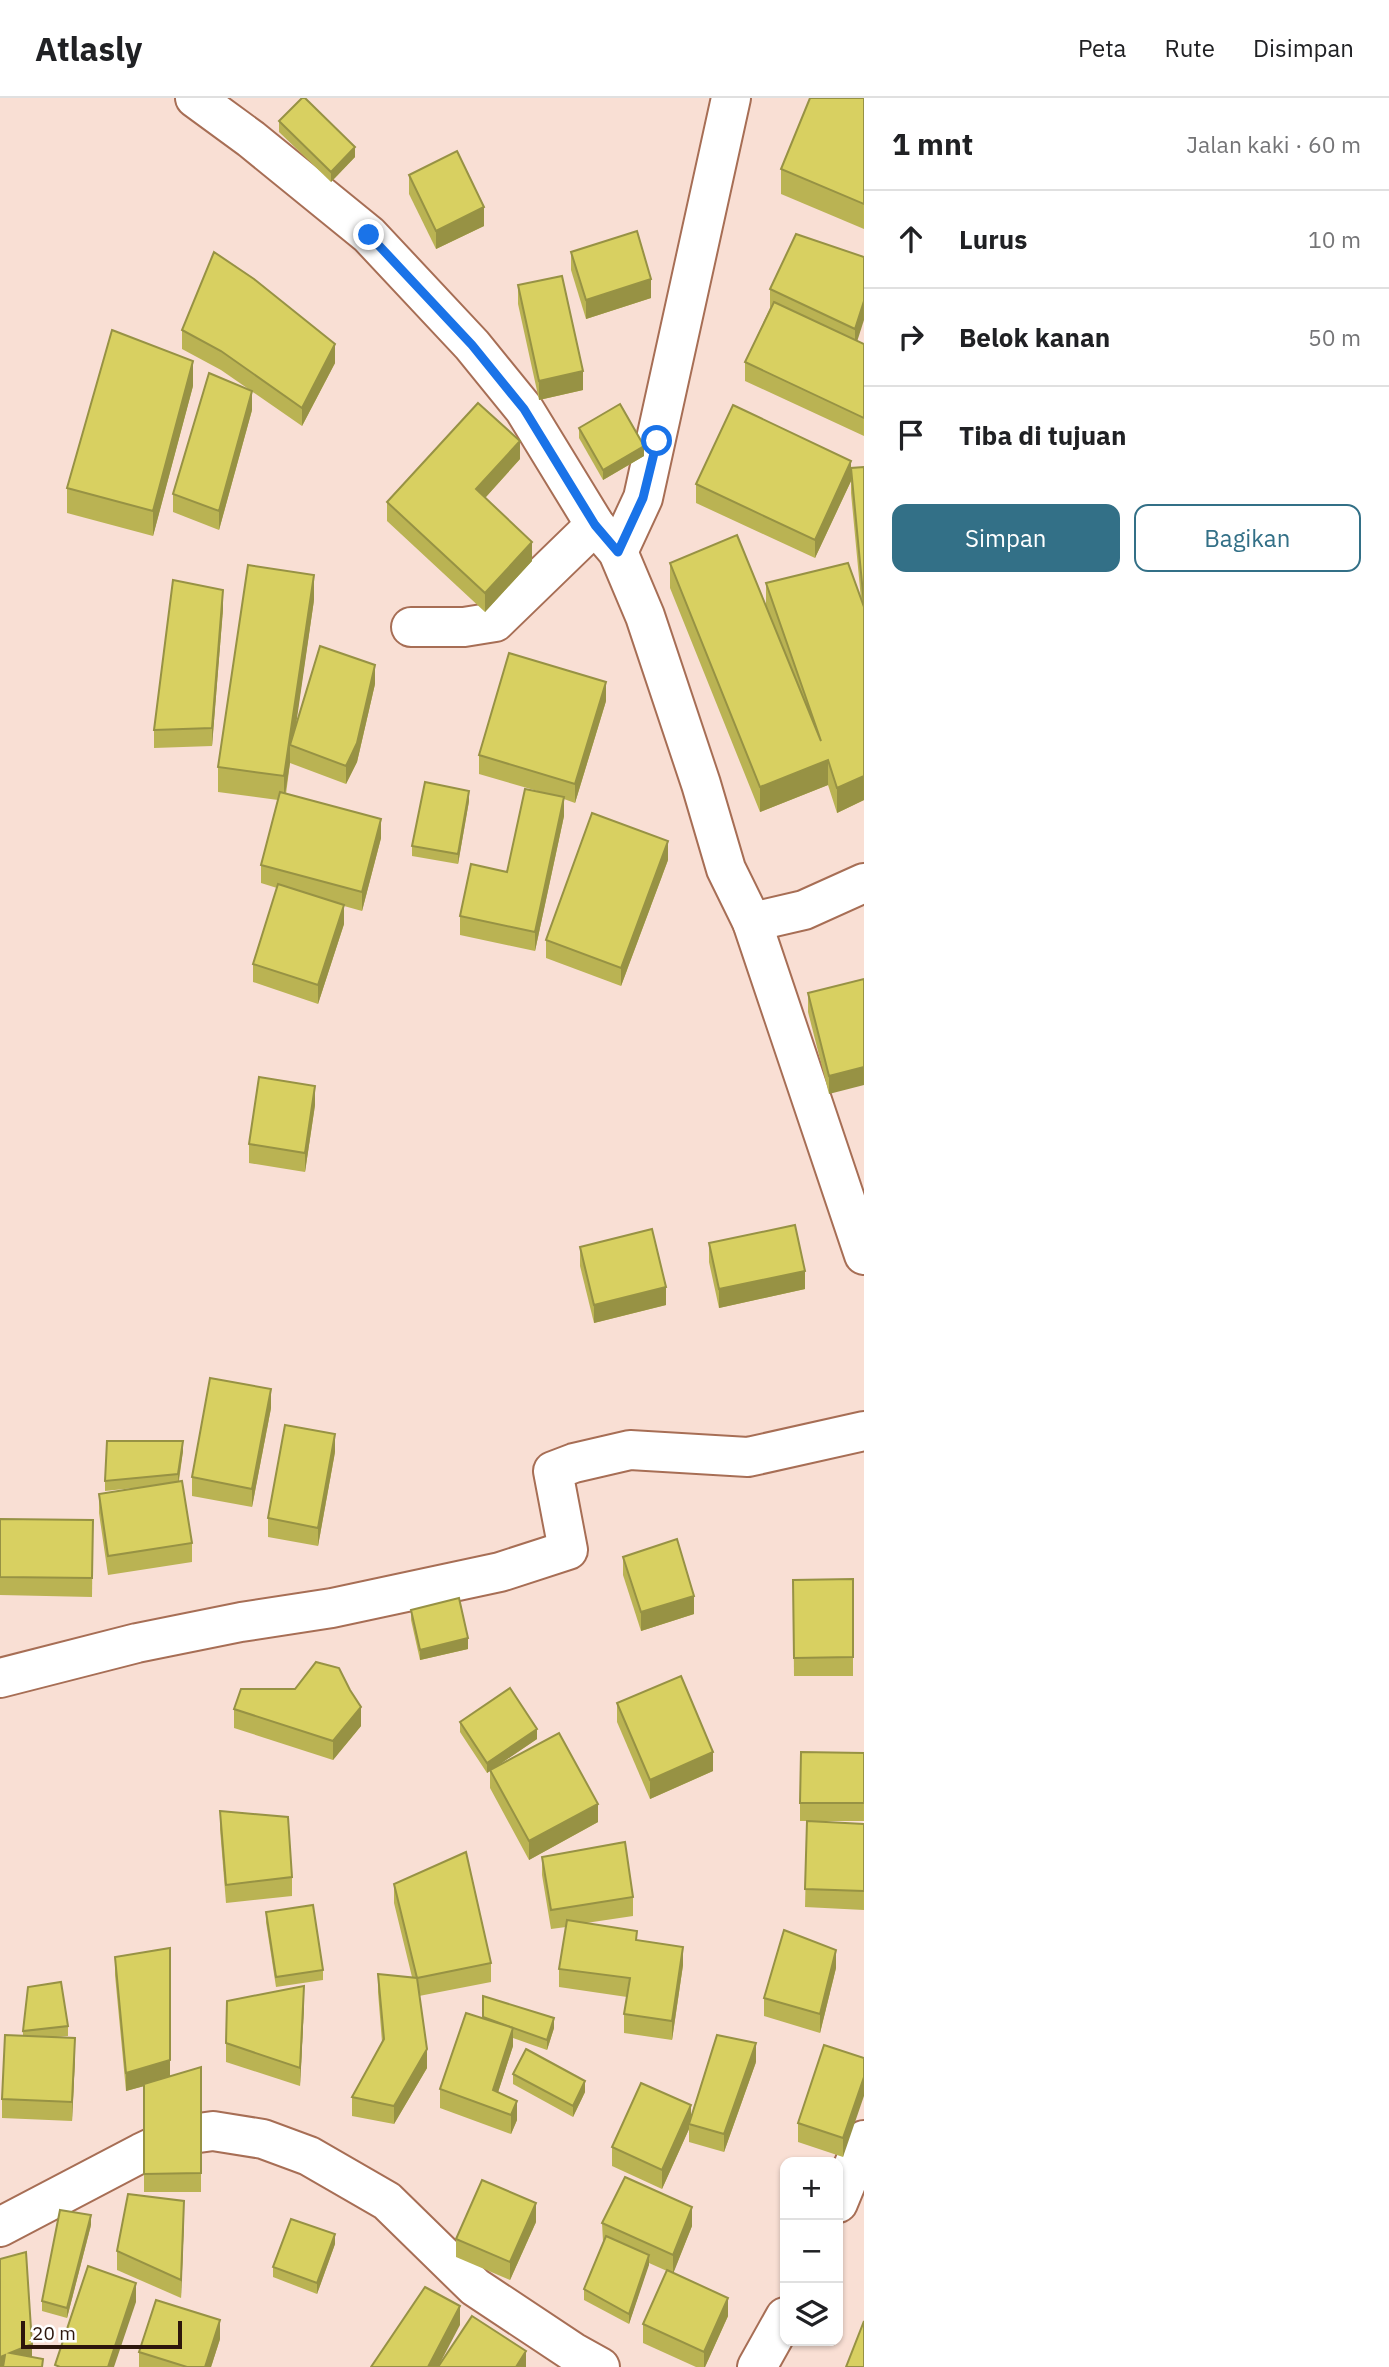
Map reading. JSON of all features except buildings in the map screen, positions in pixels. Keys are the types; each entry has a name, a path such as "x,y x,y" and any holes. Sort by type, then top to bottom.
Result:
{"street":[{"path":"195,98 251,139 369,235 472,345 524,409 607,539 645,616 701,784 726,869 752,922 864,1255"},
{"path":"411,627 464,626 495,622 607,539 643,498 731,98"},
{"path":"752,922 804,910 864,883"},
{"path":"0,1678 137,1643 241,1622 332,1608 500,1572 568,1550 553,1471 574,1463 630,1450 748,1457 864,1432"},
{"path":"0,2227 177,2136 213,2131 262,2139 309,2156 387,2201 475,2287 600,2367"},
{"path":"843,2191 864,2140"},
{"path":"757,2367 780,2326"}],"route":[{"path":"369,235 472,345 524,409 595,525 618,552 643,498 657,441"}]}
